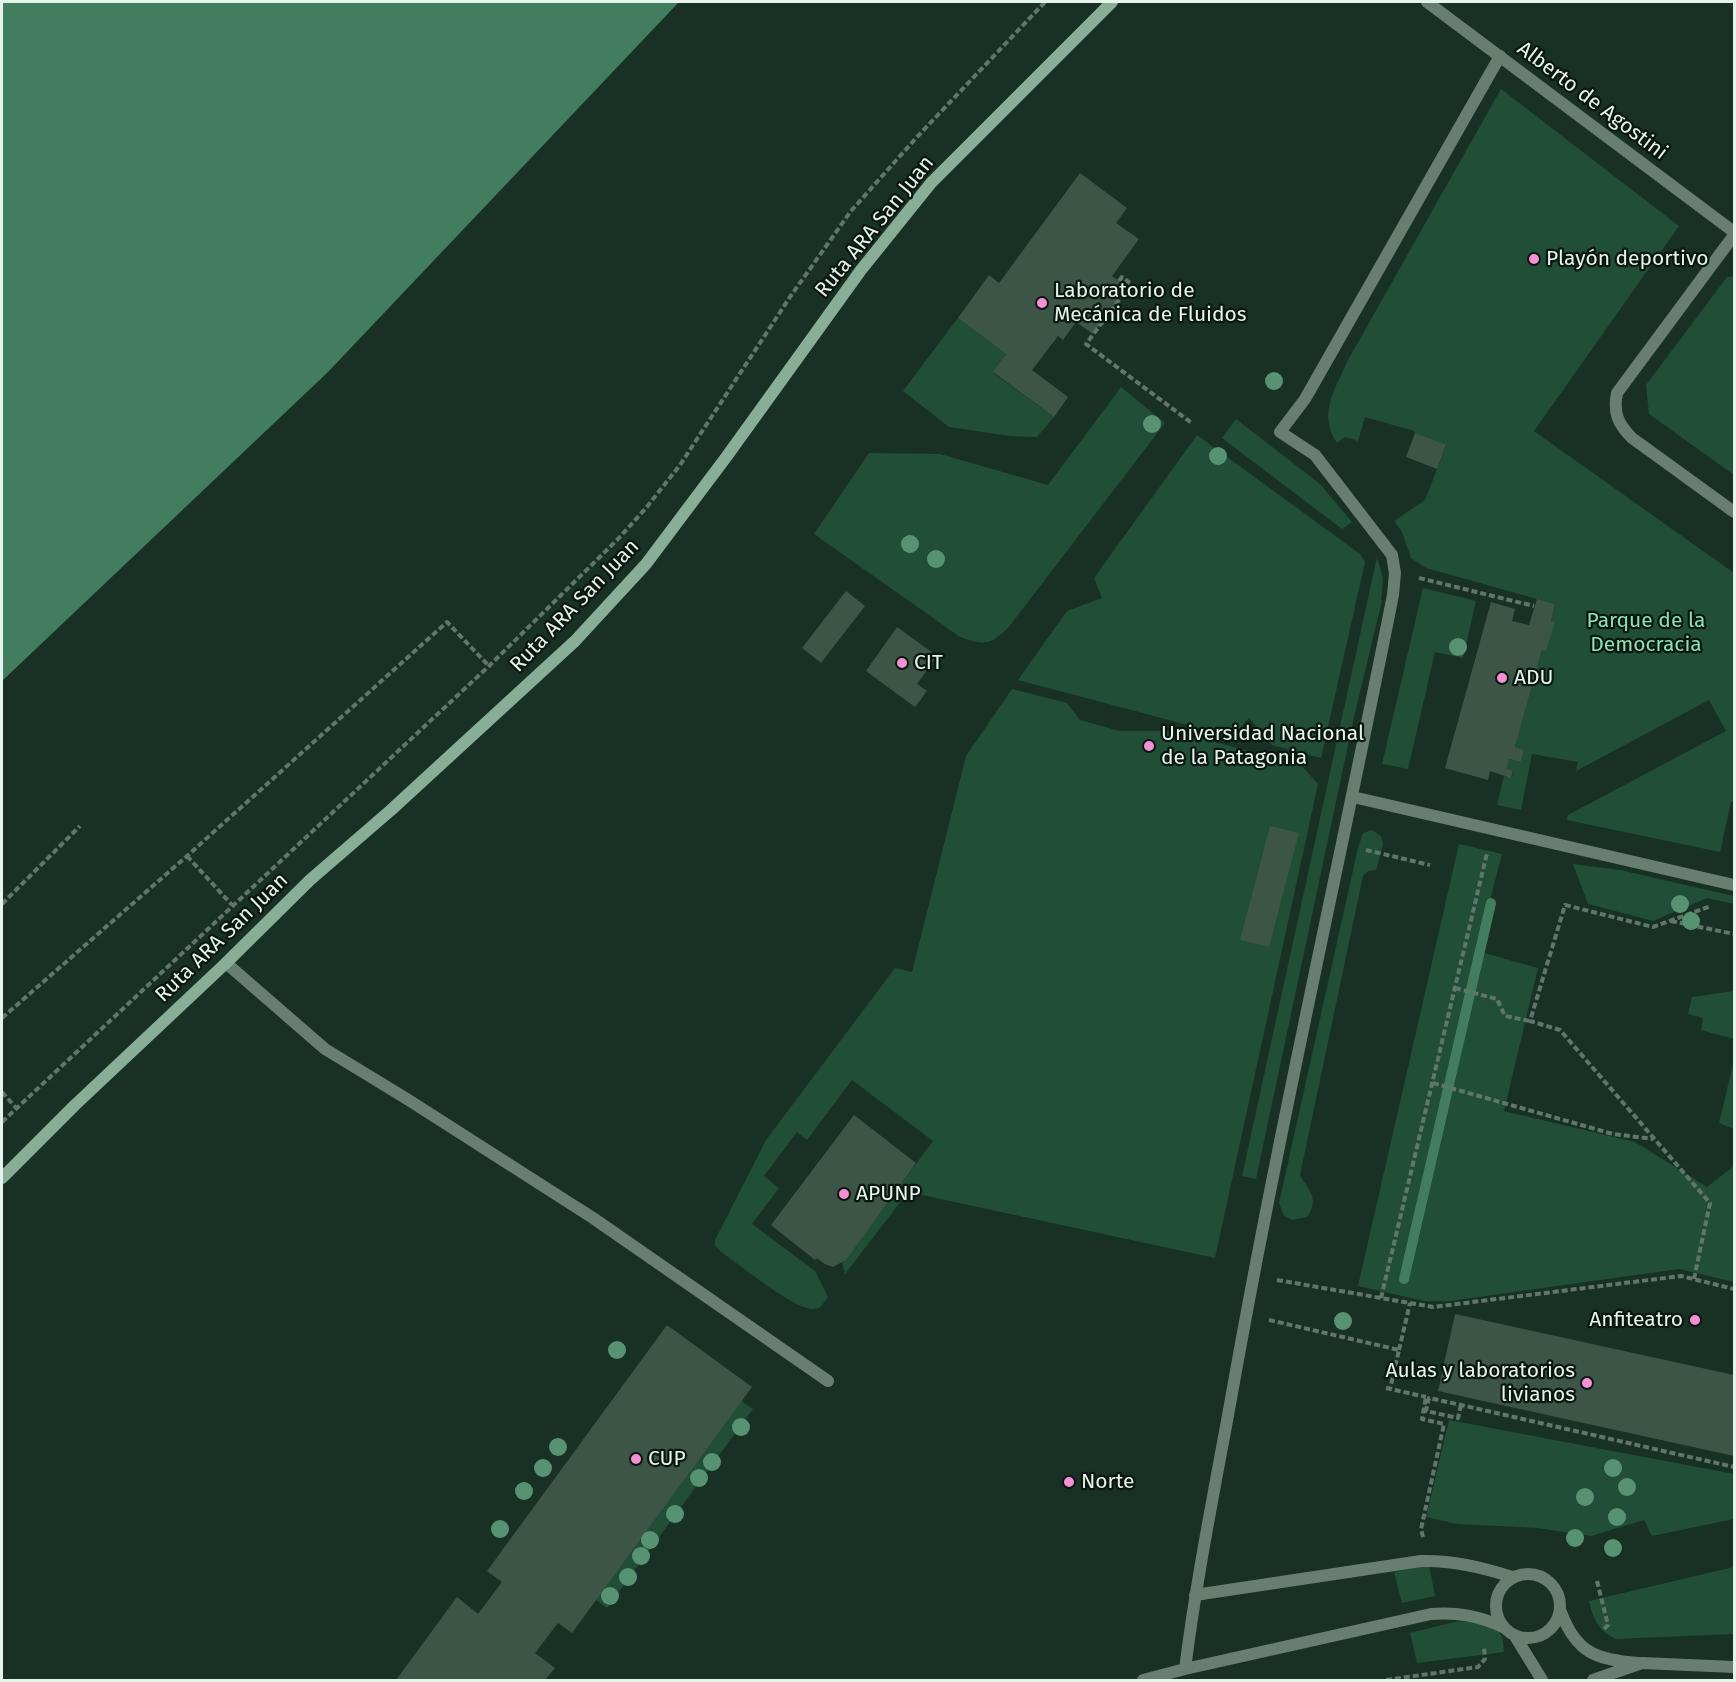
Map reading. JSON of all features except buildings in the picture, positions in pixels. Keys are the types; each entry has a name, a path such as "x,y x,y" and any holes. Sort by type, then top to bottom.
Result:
{"street":[{"name":"Ruta ARA San Juan","path":"2,1178 310,880 391,810 575,641 646,564 861,270 931,183 1112,2"},
{"name":"Alberto de Agostini","path":"1427,2 1734,234"},
{"path":"1185,1669 1195,1595 1256,1263 1353,798 1393,595 1395,573 1392,555 1315,455 1280,432 1305,399 1500,56"},
{"path":"1734,234 1617,393 1615,403 1618,423 1632,438 1734,512"},
{"path":"1353,798 1734,885"},
{"path":"226,963 325,1049 593,1218 828,1381"},
{"path":"1195,1595 1421,1561 1460,1563 1512,1576 1527,1573 1541,1576 1553,1584 1560,1597 1561,1612 1566,1628 1583,1647 1595,1656 1614,1661 1734,1667"},
{"path":"1503,1627 1496,1614 1496,1600 1501,1587 1512,1576"},
{"path":"1143,1680 1431,1614 1452,1612 1503,1627 1515,1636 1542,1680"},
{"path":"1515,1636 1530,1638 1544,1635 1555,1625 1561,1612"},
{"path":"1593,1680 1642,1663"}],"path":[{"path":"2,1122 489,666 646,508 680,465 790,297 851,211 917,137 1045,2"},
{"path":"1119,281 1122,277 1131,284 1086,344 1192,424"},
{"path":"1414,577 1534,606"},
{"path":"2,1018 187,856 447,621 489,666"},
{"path":"2,904 80,826"},
{"path":"1343,844 1430,865"},
{"path":"1381,1298 1487,853"},
{"path":"187,856 232,905"},
{"path":"1530,1021 1565,904 1653,927 1718,903"},
{"path":"1670,921 1734,934"},
{"path":"1455,988 1497,999 1505,1016 1560,1030 1710,1203 1694,1279"},
{"path":"1433,1083 1613,1134 1654,1139"},
{"path":"2,1092 16,1108"},
{"path":"1268,1278 1433,1307 1681,1276 1734,1288"},
{"path":"1410,1303 1388,1389 1734,1467"},
{"path":"1260,1317 1399,1350"},
{"path":"1428,1398 1426,1411 1458,1418 1461,1405"},
{"path":"1424,1540 1420,1529 1444,1424 1422,1419 1428,1398"},
{"path":"1386,1680 1478,1668 1485,1659 1484,1645"}],"green space":[{"name":"Parque de la Democracia","path":"1501,89 1679,226 1534,431 1734,573 1734,802 1731,802 1720,852 1567,820 1568,815 1726,731 1709,700 1576,771 1578,762 1532,754 1521,810 1497,805 1504,776 1512,777 1513,770 1507,769 1509,759 1521,762 1524,750 1515,747 1542,650 1546,650 1554,622 1551,621 1555,604 1426,568 1411,558 1402,532 1394,521 1425,500 1446,446 1414,431 1365,417 1358,441 1345,437 1337,443 1331,432 1329,411 1331,401 1348,360"},
{"path":"1734,276 1734,475 1649,414 1646,385 1727,277"},
{"path":"958,318 1006,354 993,373 1054,417 1037,437 1010,436 949,427 903,391"},
{"path":"1121,387 1165,423 1008,628 991,641 975,642 960,637 814,534 869,453 940,454 1048,485"},
{"path":"1236,419 1320,484 1352,522 1342,529 1222,438"},
{"path":"1197,435 1360,554 1365,562 1321,758 1272,745 1249,718 1233,737 1018,680 1067,611 1102,598 1094,578"},
{"path":"1377,557 1383,578 1381,605 1354,717 1256,1179 1242,1176"},
{"path":"1423,588 1476,601 1463,658 1435,652 1408,769 1382,764"},
{"path":"1012,689 1067,703 1080,720 1120,731 1174,731 1301,765 1318,784 1215,1258 908,1192 845,1274 842,1263 933,1141 852,1080 807,1140 797,1132 764,1176 779,1188 752,1224 815,1271 828,1297 819,1308 806,1308 781,1295 721,1252 715,1245 715,1240 766,1140 895,968 912,972 966,756"},
{"path":"1372,830 1381,836 1383,844 1376,870 1368,871 1363,876 1300,1175 1312,1195 1313,1205 1307,1217 1292,1220 1284,1216 1279,1203 1358,848 1363,833"},
{"path":"1459,844 1502,854 1477,951 1538,968 1504,1111 1635,1142 1707,1187 1734,1166 1734,1282 1679,1269 1450,1301 1424,1301 1358,1286"},
{"path":"1573,864 1620,870 1734,896 1734,904 1707,898 1653,921 1588,904"},
{"path":"1734,991 1734,1039 1701,1030 1703,1018 1688,1014 1692,997"},
{"path":"1734,1060 1734,1129 1719,1123"},
{"path":"741,1401 753,1409 607,1608 596,1600"},
{"path":"1449,1420 1734,1474 1734,1519 1652,1536 1644,1520 1591,1536 1537,1528 1457,1524 1426,1517"},
{"path":"1429,1565 1435,1596 1402,1603 1394,1572"},
{"path":"1734,1567 1734,1634 1616,1639 1601,1628 1589,1601"},
{"path":"1454,1622 1478,1623 1496,1629 1502,1637 1504,1652 1417,1663 1410,1633"}],"shaded area":[{"path":"2,2 679,2 328,372 2,681"}],"waterway":[{"path":"1404,1279 1491,903"}],"place":[{"name":"Playón deportivo","path":"1534,259"},
{"name":"Laboratorio de Mecánica de Fluidos","path":"1042,303"},
{"name":"CIT","path":"902,663"},
{"name":"ADU","path":"1502,678"},
{"name":"Universidad Nacional de la Patagonia","path":"1149,746"},
{"name":"APUNP","path":"844,1194"},
{"name":"Anfiteatro","path":"1695,1320"},
{"name":"Aulas y laboratorios livianos","path":"1587,1383"},
{"name":"CUP","path":"636,1459"},
{"name":"Norte","path":"1069,1482"}]}
